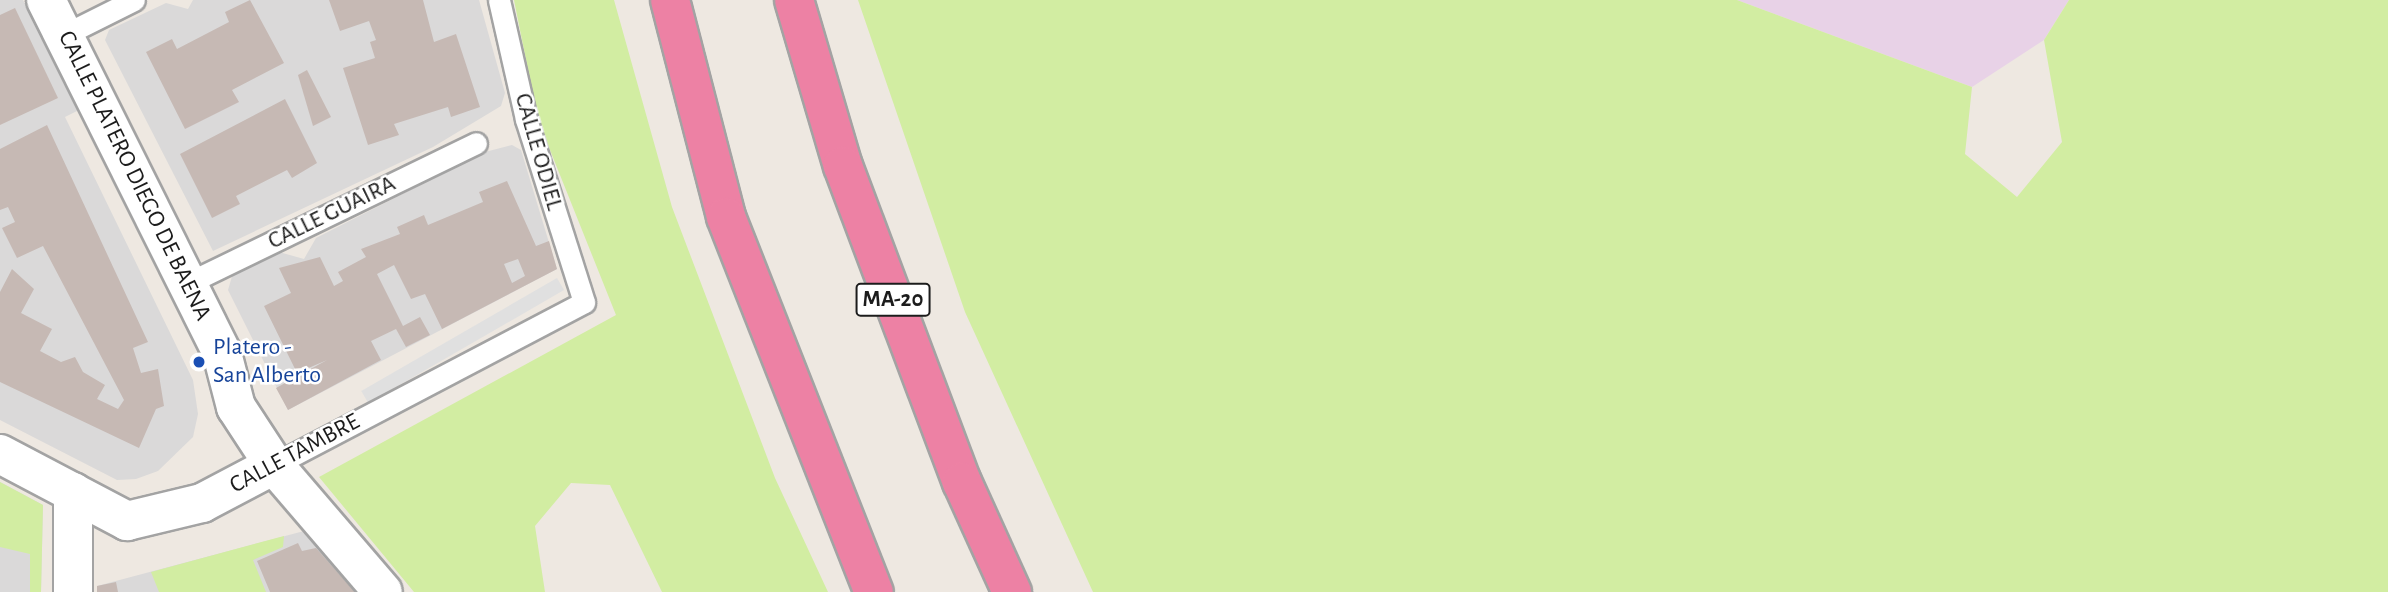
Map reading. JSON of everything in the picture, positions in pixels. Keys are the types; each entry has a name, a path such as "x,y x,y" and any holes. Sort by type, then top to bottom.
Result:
{"highway":[{"path":"670,0 726,217 874,592"},
{"name":"MA-20","path":"794,0 843,166 962,482 1012,592"}],"street":[{"name":"CALLE PLATERO DIEGO DE BAENA","path":"46,0 222,353 236,407 274,465 383,592"},
{"name":"CALLE TAMBRE","path":"0,454 127,521 202,503 274,465"},
{"path":"73,492 73,592"}],"lane":[{"path":"64,35 134,0"},
{"name":"CALLE ODIEL","path":"499,0 526,119 584,302"},
{"name":"CALLE GUAIRA","path":"188,283 476,143"},
{"name":"CALLE TAMBRE","path":"274,465 584,302"}],"shaded area":[{"path":"0,0 23,0 60,72 79,110 65,117 193,380 198,414 193,437 158,471 136,479 117,480 0,420"},
{"path":"193,0 479,0 505,93 501,106 433,147 213,251 105,40 109,30 166,3 188,9"},
{"path":"1737,0 2069,0 2044,40 1972,87"},
{"path":"512,145 521,150 557,269 288,410 228,290 233,273 279,252 304,259 316,238 485,152"},
{"path":"557,278 564,290 368,403 361,391"},
{"path":"0,482 43,505 41,592 0,592"},
{"path":"304,531 353,592 97,592 97,586"}],"green space":[{"path":"514,0 614,0 672,207 775,478 828,592 662,592 610,485 571,483 535,526 545,592 414,592 319,477 616,315 538,120"},
{"path":"858,0 1737,0 1972,87 1965,154 2017,197 2062,142 2044,40 2069,0 2388,0 2388,592 1093,592 965,312"},
{"path":"0,482 43,505 41,592 30,592 30,554 0,547"},
{"path":"284,536 283,547 253,560 266,592 159,592 151,572"}],"building":[{"path":"250,0 284,63 232,90 239,102 185,129 146,52 172,39 177,49 229,22 225,12"},
{"path":"329,0 423,0 434,42 456,34 480,107 451,117 448,107 394,124 399,135 368,145 343,68 375,58 370,42 376,40 369,21 340,31"},
{"path":"15,8 58,98 0,125 0,15"},
{"path":"307,70 331,117 313,126 298,75"},
{"path":"285,99 317,163 292,178 287,170 236,196 240,204 212,218 180,154"},
{"path":"47,125 148,342 133,348 141,373 158,369 164,406 156,409 139,448 0,382 0,292 12,269 34,289 21,313 52,329 40,351 61,362 75,357 83,372 105,385 97,399 118,409 124,400 43,246 17,258 2,228 15,222 8,207 0,210 0,149"},
{"path":"507,181 536,246 549,241 557,269 442,329 425,294 411,299 394,265 377,274 403,326 420,317 430,335 406,347 396,329 371,341 381,360 288,410 276,388 327,360 297,373 264,306 291,293 279,268 320,257 334,286 343,281 338,272 366,257 361,249 400,234 397,227 424,215 428,225 483,202 479,192","holes":["518,259 525,276 512,283 504,264"]},
{"path":"298,543 302,551 316,548 355,592 270,592 257,561"},
{"path":"116,582 118,592 97,592 97,586"}],"place":[{"name":"Platero - San Alberto","path":"199,362"}]}
